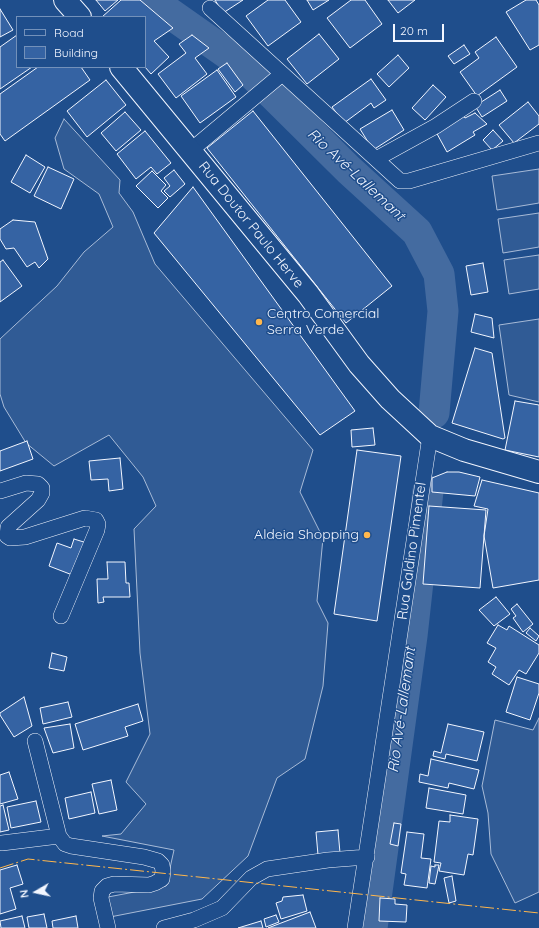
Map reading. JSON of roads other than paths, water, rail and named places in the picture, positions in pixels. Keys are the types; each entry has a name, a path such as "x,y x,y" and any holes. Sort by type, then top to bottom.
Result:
{"main road":[{"path":"65,0 79,16"},
{"name":"Rua Doutor Paulo Herve","path":"122,68 308,294 359,364 390,399 430,436"},
{"path":"430,436 464,450 539,472"}],"street":[{"path":"210,8 278,77 400,181 409,181 539,143"},
{"path":"190,151 278,77"},
{"path":"376,159 436,126 474,101"},
{"name":"Rua Galdino Pimentel","path":"356,928 430,436"},
{"path":"0,491 26,483 38,484 42,488 42,493 38,500 8,527 7,536 10,538 25,537 85,518 96,520 98,524 97,530 61,616"},
{"path":"35,740 59,836 65,844 144,857 158,861 162,864 164,871 162,879 155,883 149,885 114,884 107,886 102,891 100,898 108,928"},
{"path":"2,843 59,836"},
{"path":"164,928 194,920 222,908 251,878 267,869 328,860 367,857"}],"waterway":[{"name":"Rio Avé‐Lallemant","path":"151,0 242,64 349,170 417,232 439,274 443,311 434,413"},
{"name":"Rio Avé‐Lallemant","path":"372,928 412,636 428,491"}],"place":[{"name":"Centro Comercial Serra Verde","path":"259,322"},
{"name":"Aldeia Shopping","path":"367,535"}]}
